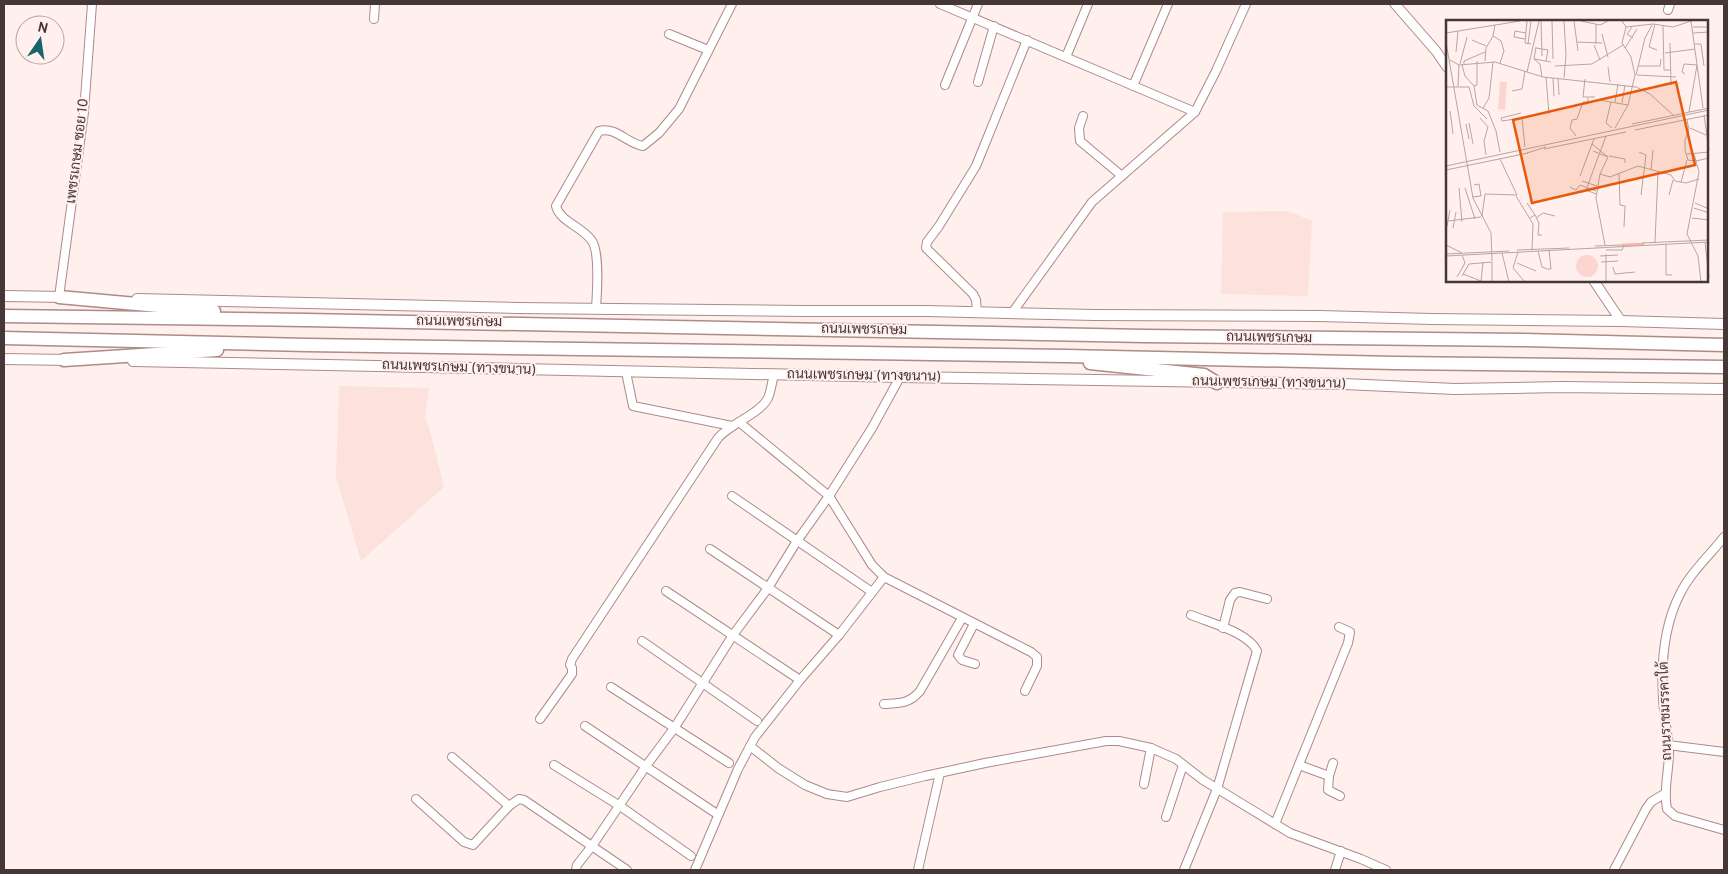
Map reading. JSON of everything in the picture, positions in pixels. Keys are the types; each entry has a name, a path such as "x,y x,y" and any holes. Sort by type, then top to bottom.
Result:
{"highway":[{"path":"59,297 306,320"},
{"name":"ถนนเพชรเกษม","path":"4,316 1146,336 1522,340 1724,345"},
{"name":"ถนนเพชรเกษม","path":"4,338 307,345 1724,367"},
{"path":"64,360 307,345"},
{"path":"1066,356 1074,362 1204,375 1217,383"}],"main road":[{"path":"4,296 516,308 1320,316 1724,324"},
{"name":"ถนนเพชรเกษม (ทางขนาน)","path":"4,359 262,362 626,372 1344,384 1455,388 1724,389"}],"street":[{"name":"เพชรเกษม ซอย 10","path":"59,297 84,112 92,4"},
{"path":"374,19 376,4"},
{"path":"596,308 595,247 586,234 567,220 556,206 599,131 609,130 636,145 643,146 659,134 679,109 732,4"},
{"path":"940,4 1194,112"},
{"path":"945,86 978,4"},
{"path":"1066,57 1088,4"},
{"path":"1134,86 1168,4"},
{"path":"1012,313 1092,202 1194,112 1216,71 1246,4"},
{"path":"1395,4 1436,51 1446,66"},
{"path":"978,82 994,26"},
{"path":"669,34 708,50"},
{"path":"977,312 976,300 973,294 926,248 926,243 976,166 1027,40"},
{"path":"1083,116 1079,128 1080,141 1122,176"},
{"path":"1595,282 1621,321"},
{"path":"626,372 633,406 735,424 829,496 872,564 884,577 1031,652 1036,657 1037,666 1025,691"},
{"path":"540,719 572,674 570,665 572,659 718,438 724,430 763,405 768,398 774,374"},
{"path":"576,870 577,865 675,727 733,635 768,588 797,541 829,496 872,428 900,377"},
{"path":"732,496 872,592"},
{"name":"ถนนราชมรรคาใต้","path":"1664,794 1668,769 1668,745 1663,698 1663,662 1673,610 1680,593 1724,537"},
{"path":"710,550 839,635"},
{"path":"695,870 738,769 755,737 884,577"},
{"path":"666,591 800,680"},
{"path":"1223,628 1230,600 1235,593 1240,592 1267,599"},
{"path":"1184,870 1217,789 1257,651 1252,642 1223,628 1191,616"},
{"path":"884,704 906,702 914,698 920,691 962,618"},
{"path":"974,624 958,656 962,660 975,664"},
{"path":"1274,824 1350,638 1348,631 1339,626"},
{"path":"642,641 757,721"},
{"path":"611,687 729,762"},
{"path":"585,726 714,812"},
{"path":"750,746 778,768 805,785 827,794 847,797 940,773 1106,741 1120,741 1151,748 1176,759 1217,789 1290,833 1386,870"},
{"path":"1668,745 1724,752"},
{"path":"1144,784 1151,748"},
{"path":"452,757 509,806"},
{"path":"1333,763 1329,776 1328,790 1340,796"},
{"path":"554,765 620,806 691,856"},
{"path":"1166,817 1183,765"},
{"path":"1299,765 1329,776"},
{"path":"918,870 940,773"},
{"path":"1614,870 1646,809 1651,802 1664,794 1666,809 1671,814 1724,830"},
{"path":"416,799 464,842 473,844 509,806 519,799 524,800 627,870"},
{"path":"1335,870 1341,852"}],"shaded area":[{"path":"1288,211 1312,221 1308,296 1221,294 1223,212"},
{"path":"339,386 429,388 425,420 428,424 444,487 361,561 336,477"}]}
